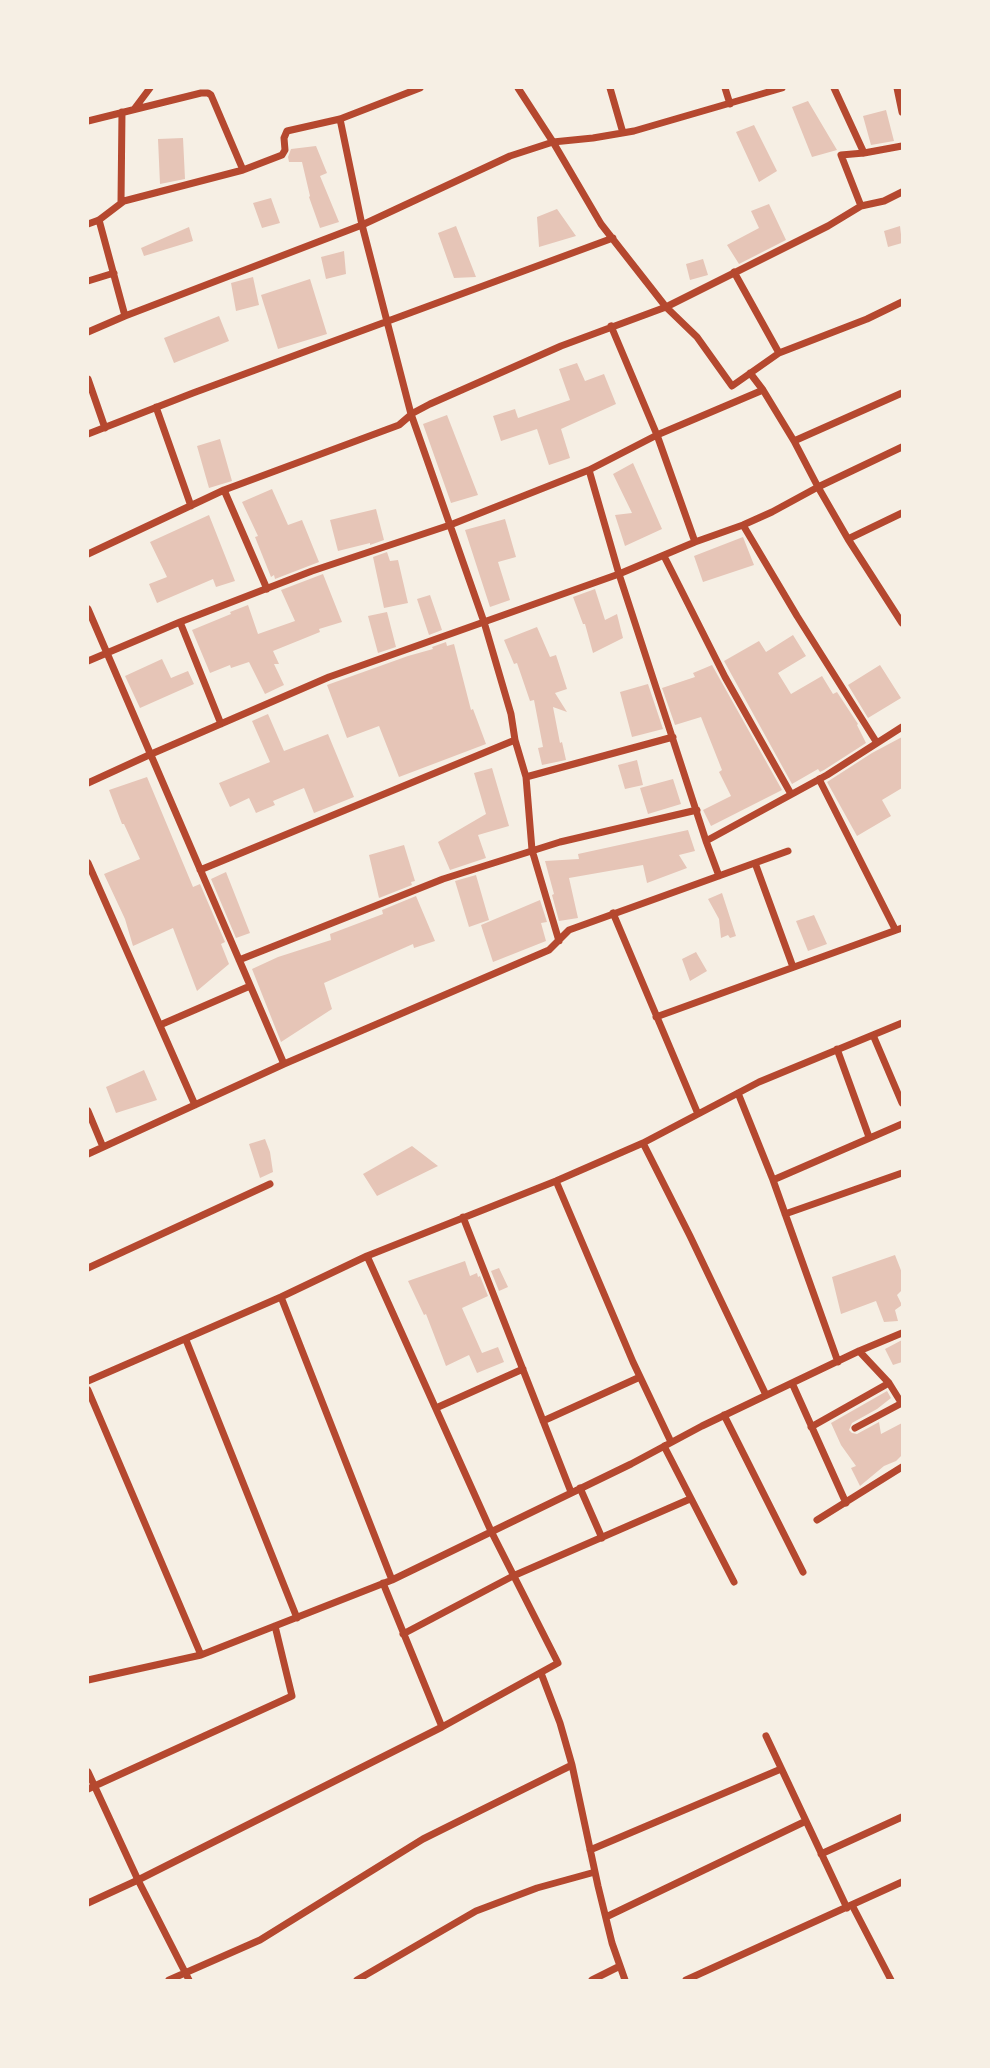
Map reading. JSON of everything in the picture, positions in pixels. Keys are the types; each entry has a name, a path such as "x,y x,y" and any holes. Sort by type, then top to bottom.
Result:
{"street":[{"path":"134,109 150,88"},
{"path":"88,224 99,220 124,201 243,170 284,154 287,131 340,119 421,88"},
{"path":"518,88 601,224 666,307 697,337 732,386 779,353 902,302"},
{"path":"610,88 623,133"},
{"path":"725,88 730,104"},
{"path":"88,332 362,225 510,156 553,142 623,133 782,88"},
{"path":"834,88 864,153"},
{"path":"897,88 902,112"},
{"path":"88,121 208,93 243,170"},
{"path":"122,112 121,202 124,201"},
{"path":"340,119 362,225 411,414 484,622 511,713 515,740 526,777 531,850 559,942"},
{"path":"861,206 841,155 902,146"},
{"path":"88,554 224,490 399,425 411,414 466,388 611,326 666,307 828,226 861,206 884,201 902,192"},
{"path":"99,220 125,316"},
{"path":"88,434 613,238"},
{"path":"734,272 779,353"},
{"path":"88,281 114,273"},
{"path":"611,326 657,435 695,542"},
{"path":"750,373 794,441 848,539 902,623"},
{"path":"88,379 105,428"},
{"path":"88,661 312,571 450,525 589,470 657,435 763,390"},
{"path":"794,441 902,393"},
{"path":"156,407 191,506"},
{"path":"88,783 329,677 619,574 743,525 902,447"},
{"path":"589,470 619,574 719,876"},
{"path":"224,490 267,589"},
{"path":"848,539 902,513"},
{"path":"743,525 877,743"},
{"path":"664,556 726,677 791,794"},
{"path":"88,609 284,1065"},
{"path":"180,622 221,724"},
{"path":"706,841 819,779 902,727"},
{"path":"526,777 673,737"},
{"path":"200,870 515,740"},
{"path":"656,1017 899,928 819,779"},
{"path":"239,960 443,879 531,850 697,810"},
{"path":"88,1154 549,950 569,930 789,851"},
{"path":"88,863 195,1105"},
{"path":"755,863 793,967"},
{"path":"613,913 698,1114"},
{"path":"160,1025 250,986"},
{"path":"88,1381 186,1340 367,1256 556,1181 643,1143 759,1082 902,1023"},
{"path":"873,1035 902,1103"},
{"path":"837,1049 869,1138"},
{"path":"738,1093 773,1180 838,1362"},
{"path":"88,1111 103,1147"},
{"path":"773,1180 902,1124"},
{"path":"643,1143 766,1395"},
{"path":"785,1214 902,1173"},
{"path":"556,1181 690,1499 734,1582"},
{"path":"88,1268 270,1184"},
{"path":"463,1217 571,1492"},
{"path":"88,1903 442,1727 558,1663 491,1531 367,1256"},
{"path":"281,1297 392,1580"},
{"path":"88,1678 201,1655 392,1580 724,1415 902,1333"},
{"path":"186,1340 297,1618"},
{"path":"855,1428 902,1403 859,1351"},
{"path":"436,1408 523,1369"},
{"path":"543,1421 640,1377"},
{"path":"792,1383 846,1503"},
{"path":"811,1427 888,1383"},
{"path":"88,1390 201,1655"},
{"path":"724,1415 803,1572"},
{"path":"817,1520 902,1467"},
{"path":"580,1488 602,1538"},
{"path":"403,1634 513,1576 690,1499"},
{"path":"383,1583 442,1727"},
{"path":"90,1787 292,1696 275,1626"},
{"path":"541,1673 572,1765 606,1917 625,1980"},
{"path":"766,1736 821,1854 891,1980"},
{"path":"169,1980 187,1977 260,1940 423,1839 572,1765"},
{"path":"590,1850 781,1769"},
{"path":"88,1772 90,1787 187,1977"},
{"path":"821,1854 902,1817"},
{"path":"606,1917 806,1821"},
{"path":"357,1980 476,1911 537,1888 595,1872"},
{"path":"686,1980 902,1882"},
{"path":"592,1980 620,1966"}],"building":[{"path":"808,101 837,150 812,157 792,107"},
{"path":"886,110 894,141 871,145 863,116"},
{"path":"754,125 777,171 759,182 736,132"},
{"path":"183,138 185,179 160,184 158,139"},
{"path":"316,146 327,173 320,176 339,222 320,228 309,197 302,162 289,162 288,157 291,149"},
{"path":"271,198 280,223 262,228 253,203"},
{"path":"769,204 786,240 739,264 727,245 759,228 751,211"},
{"path":"557,209 576,236 539,247 537,217"},
{"path":"456,226 476,277 454,278 438,233"},
{"path":"900,226 902,243 888,247 884,231"},
{"path":"189,227 193,241 144,256 141,248"},
{"path":"344,251 346,274 326,279 321,257"},
{"path":"703,259 708,275 690,280 686,264"},
{"path":"253,277 259,305 236,311 231,283"},
{"path":"310,279 327,334 278,349 261,295"},
{"path":"219,316 229,341 174,363 164,338"},
{"path":"577,363 585,381 604,374 616,404 561,429 570,458 549,465 537,429 501,441 493,416 515,409 518,418 570,400 559,369"},
{"path":"447,415 478,495 451,503 423,424"},
{"path":"220,439 232,481 209,488 197,446"},
{"path":"633,463 662,529 625,546 615,515 632,513 613,474"},
{"path":"272,489 288,525 302,520 319,562 275,579 274,575 271,577 255,537 258,536 242,502"},
{"path":"376,509 384,540 338,551 330,520"},
{"path":"209,515 235,581 216,587 213,579 157,603 149,584 167,577 150,542"},
{"path":"505,519 516,557 498,562 510,600 490,607 465,530"},
{"path":"743,537 754,565 703,582 694,556"},
{"path":"387,552 390,561 398,560 408,603 384,608 373,557"},
{"path":"323,574 342,622 319,629 320,632 273,651 279,664 274,664 284,685 265,694 249,662 231,668 230,665 210,673 192,630 248,605 258,634 295,621 281,590"},
{"path":"595,589 605,620 617,614 623,638 593,653 585,624 573,597"},
{"path":"430,595 442,630 429,635 417,599"},
{"path":"387,612 396,647 378,653 368,616"},
{"path":"537,627 550,657 556,655 567,689 555,693 567,712 553,707 566,760 542,765 538,748 543,747 534,700 530,701 517,663 514,664 504,640"},
{"path":"793,635 806,656 778,673 791,694 822,676 833,694 837,692 858,724 866,743 824,770 820,772 818,769 792,784 724,661 759,641 766,652"},
{"path":"446,642 447,646 454,644 471,710 473,709 486,744 399,777 379,726 347,738 327,685 433,649 432,647"},
{"path":"162,659 171,678 188,671 194,684 140,708 125,676"},
{"path":"712,665 782,790 711,826 703,810 731,796 719,772 722,770 701,717 675,725 662,688 695,677 693,673"},
{"path":"880,665 901,698 868,718 848,685"},
{"path":"648,684 663,729 632,737 620,692"},
{"path":"268,714 284,751 328,734 354,797 314,813 304,788 273,801 275,805 256,813 249,798 230,807 219,783 270,762 252,721"},
{"path":"902,737 902,788 882,800 891,816 857,836 827,782"},
{"path":"637,760 643,785 625,789 618,765"},
{"path":"492,768 509,826 478,835 486,858 450,870 438,842 486,814 474,773"},
{"path":"147,777 193,887 200,884 225,942 221,944 229,964 197,991 173,928 133,946 125,919 104,874 140,859 109,790"},
{"path":"673,779 681,804 648,814 640,788"},
{"path":"688,830 695,851 679,855 687,868 647,883 643,865 569,878 578,918 559,921 545,861 579,859 578,854"},
{"path":"404,845 415,881 411,882 412,885 379,898 369,855"},
{"path":"226,872 250,933 236,938 211,879"},
{"path":"476,875 489,920 469,927 455,881"},
{"path":"722,893 736,936 730,938 728,935 721,938 719,919 708,899"},
{"path":"416,896 435,941 414,948 413,944 324,983 332,1009 281,1042 252,969 278,957 331,940 330,934 383,914 382,910"},
{"path":"540,900 547,922 541,923 546,941 493,962 481,925"},
{"path":"814,915 827,944 808,951 796,921"},
{"path":"696,952 707,971 690,981 682,959"},
{"path":"144,1070 157,1100 116,1113 106,1087"},
{"path":"265,1139 273,1172 260,1178 249,1144"},
{"path":"412,1146 438,1166 377,1196 363,1174"},
{"path":"895,1255 902,1273 902,1290 897,1295 902,1305 895,1310 898,1321 884,1322 876,1301 841,1314 832,1277"},
{"path":"465,1261 470,1276 477,1273 478,1277 480,1276 488,1296 462,1308 482,1353 498,1347 504,1362 477,1373 469,1355 446,1366 426,1314 424,1315 408,1281"},
{"path":"499,1268 508,1287 499,1291 491,1271"},
{"path":"902,1340 902,1362 893,1365 885,1349"},
{"path":"887,1391 891,1398 852,1423 849,1430 857,1434 879,1422 881,1434 902,1423 902,1455 860,1486 851,1468 856,1466 841,1445 831,1423"}]}
